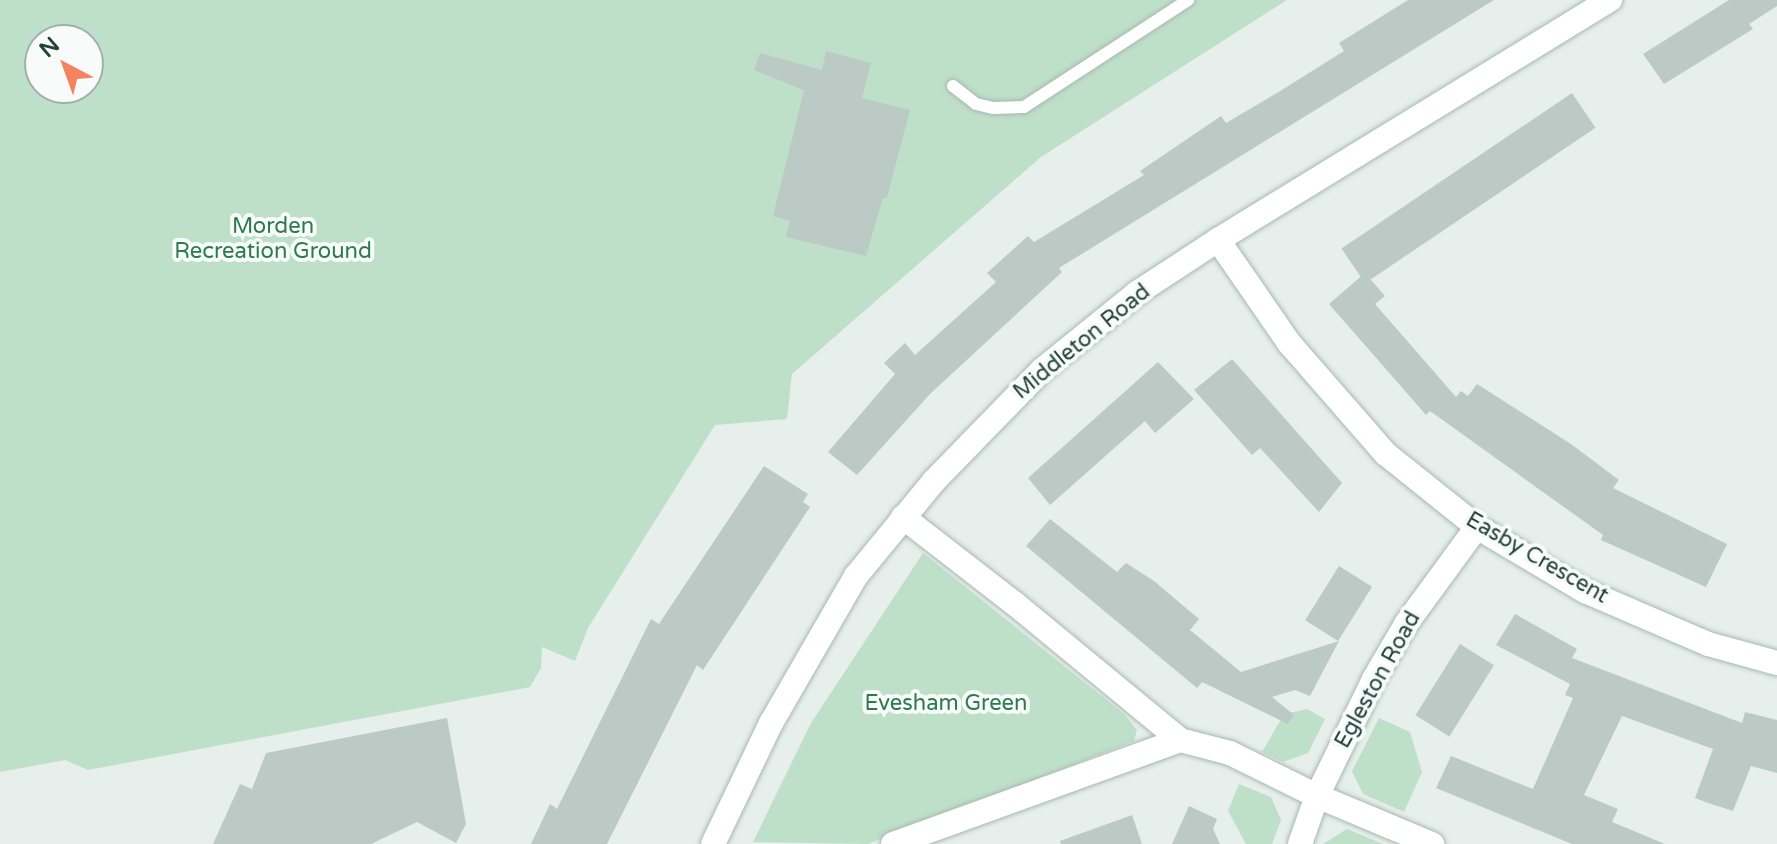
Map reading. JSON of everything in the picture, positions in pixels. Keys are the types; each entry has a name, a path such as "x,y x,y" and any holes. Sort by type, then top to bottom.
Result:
{"street":[{"name":"Middleton Road","path":"718,843 771,723 856,576 965,446 1042,370 1137,293 1218,240 1610,0"},
{"name":"Easby Crescent","path":"1218,240 1289,343 1386,454 1477,527 1585,591 1708,644 1777,663"},
{"path":"903,517 1014,603 1180,740 1230,753 1317,796 1432,844"},
{"name":"Egleston Road","path":"1300,844 1317,796 1367,693 1406,624 1477,527"},
{"path":"893,844 1180,740"}],"lane":[{"path":"953,86 976,104 994,108 1024,107 1188,0"}],"green space":[{"name":"Morden Recreation Ground","path":"0,0 1287,0 1041,157 792,374 787,419 715,425 588,628 575,661 542,647 541,668 530,687 88,770 65,760 0,772"},
{"name":"Evesham Green","path":"923,553 1124,714 1137,730 1134,741 868,844 753,842 811,723"},
{"path":"1307,709 1325,719 1308,753 1283,762 1262,752 1284,714"},
{"path":"1379,718 1410,732 1422,772 1404,812 1363,794 1352,771"},
{"path":"1239,784 1271,797 1281,820 1272,844 1246,844 1228,811"},
{"path":"1347,829 1383,844 1323,844"}],"building":[{"path":"1408,0 1494,0 1059,268 1062,272 930,394 857,475 828,452 895,374 884,363 905,343 915,355 996,282 987,273 1028,236 1034,242 1144,175 1140,171 1221,116 1226,123 1277,93 1344,51 1339,43"},
{"path":"1729,0 1777,0 1777,6 1749,24 1753,29 1664,84 1643,54"},
{"path":"826,51 871,63 862,98 910,110 887,198 883,198 866,256 786,237 790,221 773,216 804,90 754,70 760,53 822,70"},
{"path":"1572,93 1595,128 1365,283 1342,248"},
{"path":"1365,273 1385,296 1375,304 1456,397 1461,391 1468,396 1477,384 1571,444 1619,480 1613,488 1727,544 1706,587 1601,540 1603,535 1430,411 1426,415 1329,304"},
{"path":"1232,359 1342,483 1319,512 1260,448 1252,455 1194,390"},
{"path":"1158,362 1194,399 1155,433 1145,421 1050,505 1028,478"},
{"path":"764,466 808,494 803,502 810,507 703,670 697,665 607,844 531,844 550,804 557,809 651,619 659,624"},
{"path":"1050,519 1117,572 1126,563 1154,581 1199,619 1190,630 1241,672 1339,641 1310,696 1295,690 1272,697 1294,715 1288,724 1202,682 1197,688 1026,546"},
{"path":"1339,566 1372,587 1338,641 1305,620"},
{"path":"1515,614 1577,649 1572,658 1742,723 1745,712 1777,720 1777,773 1751,766 1733,811 1708,803 1695,798 1713,749 1622,716 1584,795 1618,809 1612,822 1665,844 1572,844 1436,788 1451,756 1533,789 1573,698 1565,695 1570,684 1496,645"},
{"path":"1460,644 1494,665 1449,736 1415,715"},
{"path":"447,718 466,824 456,843 417,822 371,844 213,844 240,784 252,789 266,753"},
{"path":"1189,806 1217,819 1213,829 1220,844 1172,844"},
{"path":"1132,815 1142,844 1061,844 1060,841"}]}
